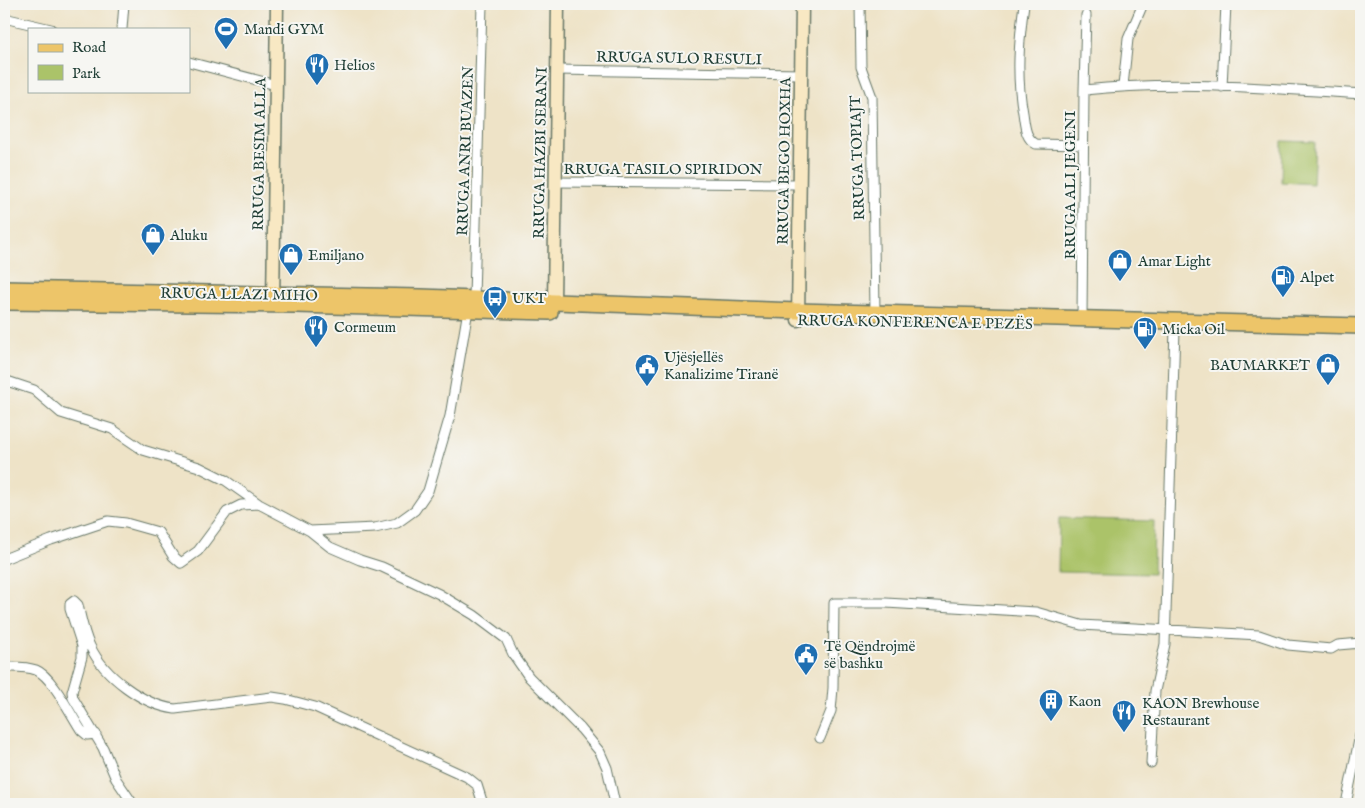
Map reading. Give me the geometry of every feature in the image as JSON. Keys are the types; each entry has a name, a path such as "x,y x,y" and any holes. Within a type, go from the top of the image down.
{"main road":[{"name":"RRUGA LLAZI MIHO","path":"4,289 273,300 471,304"},
{"name":"RRUGA LLAZI MIHO","path":"4,302 273,300"},
{"name":"RRUGA KONFERENCA E PEZËS","path":"471,304 554,303 798,315 874,313 1361,326"},
{"name":"RRUGA KONFERENCA E PEZËS","path":"471,304 1361,334"}],"street":[{"path":"122,28 124,4"},
{"name":"RRUGA BESIM ALLA","path":"273,300 277,4"},
{"name":"RRUGA ANRI BUAZEN","path":"310,531 375,528 396,523 414,510 428,491 450,416 471,304 482,4"},
{"name":"RRUGA HAZBI SERANI","path":"554,303 558,4"},
{"name":"RRUGA BEGO HOXHA","path":"798,315 802,4"},
{"name":"RRUGA TOPIAJT","path":"860,4 861,67 872,97 874,313"},
{"path":"1024,4 1018,69 1019,93 1026,133 1030,141 1036,144 1083,145"},
{"path":"1123,86 1128,39 1143,4"},
{"path":"1222,87 1226,4"},
{"path":"1084,90 1086,15"},
{"path":"4,18 47,28"},
{"path":"190,62 276,85"},
{"name":"RRUGA SULO RESULI","path":"557,70 801,74"},
{"name":"RRUGA ALI JEGENI","path":"1082,319 1084,90 1123,86 1222,87 1361,94"},
{"name":"RRUGA TASILO SPIRIDON","path":"556,182 800,184"},
{"path":"1151,763 1155,691 1165,644 1166,629 1175,329"},
{"path":"4,380 34,390 61,413 112,429 143,450 200,467 225,480 259,504 310,531 330,547 382,567 439,594 474,615 506,639 513,654 529,677 581,729 600,752 607,768 615,804"},
{"path":"4,559 51,540 108,521 126,523 158,532 173,556 181,563 198,551 227,512 241,505 259,504"},
{"path":"134,804 116,779 96,734 73,698 72,692 82,657 82,646 70,609 70,604 74,601 78,604 89,645 98,660 133,693 144,700 162,707 175,709 272,697 315,707 467,776 477,785 483,804"},
{"path":"820,738 831,712 834,603 886,603 1036,612 1082,625 1259,635 1288,645 1331,649 1338,645 1361,644"},
{"path":"4,667 23,667 38,670 48,679 81,730 87,735 96,734"},
{"path":"1346,804 1361,730"}],"green space":[{"path":"1282,141 1315,142 1313,184 1281,182"},
{"path":"1059,518 1154,521 1153,574 1058,572"}],"place":[{"name":"Mandi GYM","path":"226,50"},
{"name":"Helios","path":"317,86"},
{"name":"Aluku","path":"153,256"},
{"name":"Emiljano","path":"291,276"},
{"name":"Amar Light","path":"1120,282"},
{"name":"Alpet","path":"1283,298"},
{"name":"UKT","path":"495,319"},
{"name":"Cormeum","path":"316,348"},
{"name":"Micka Oil","path":"1145,350"},
{"name":"BAUMARKET","path":"1328,386"},
{"name":"Ujësjellës Kanalizime Tiranë","path":"647,387"},
{"name":"Të Qëndrojmë së bashku","path":"806,676"},
{"name":"Kaon","path":"1051,722"},
{"name":"KAON Brewhouse Restaurant","path":"1124,733"}]}
